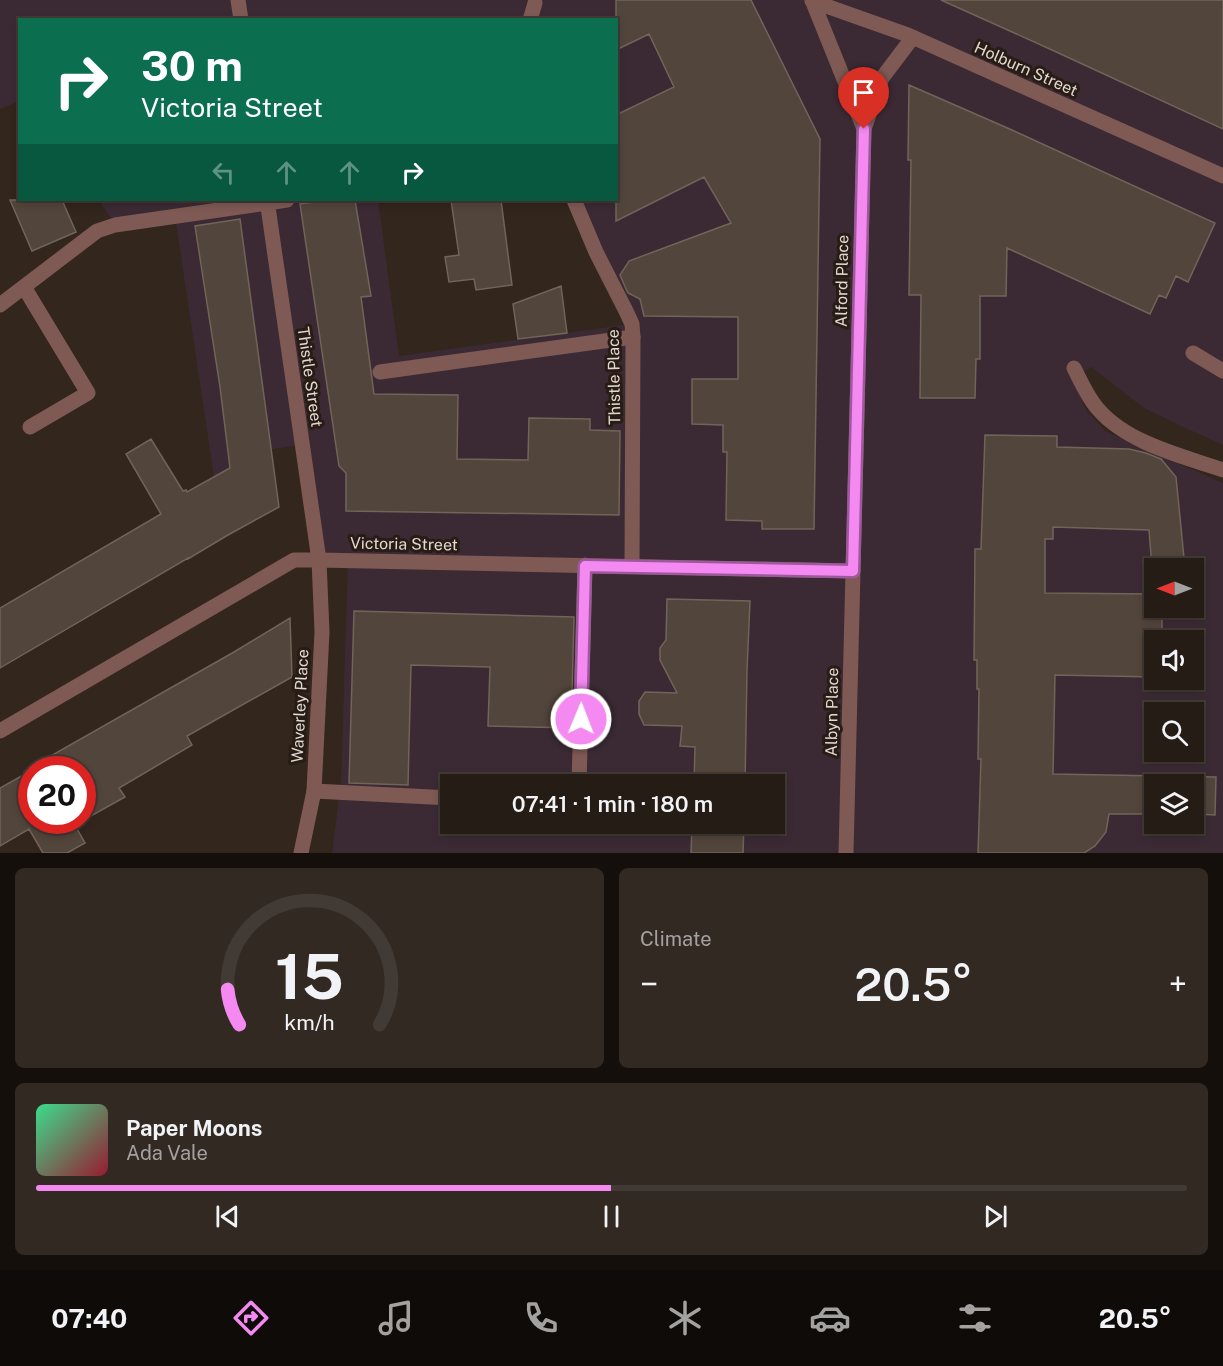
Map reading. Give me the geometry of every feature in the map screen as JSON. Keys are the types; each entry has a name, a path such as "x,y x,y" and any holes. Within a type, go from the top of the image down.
{"street":[{"path":"238,0 241,18"},
{"name":"Holburn Street","path":"812,0 913,38 1223,176"},
{"name":"Alford Place","path":"812,0 864,129 853,571"},
{"path":"531,18 535,3"},
{"path":"864,129 882,78 913,38"},
{"path":"0,305 97,231 115,225 267,201"},
{"name":"Thistle Street","path":"267,201 318,561"},
{"name":"Thistle Place","path":"574,201 596,252 632,324 632,566"},
{"path":"24,287 88,393 30,427"},
{"path":"380,372 633,337"},
{"path":"1193,353 1223,370"},
{"path":"1074,368 1096,408 1114,425 1134,437 1223,470"},
{"name":"Victoria Street","path":"0,730 294,561 853,571"},
{"name":"Waverley Place","path":"302,853 314,791 322,632 318,561"},
{"path":"579,774 585,566"},
{"name":"Albyn Place","path":"846,853 853,571"},
{"path":"314,791 440,797"}],"shaded area":[{"path":"0,0 1223,0 1223,445 1144,408 1091,367 1072,379 1087,411 1105,431 1223,483 1223,853 332,853 341,782 348,561 319,560 302,445 272,449 251,456 214,477 175,216 115,225 100,201 378,201 399,356 631,324 574,201 618,201 618,18 18,18 18,101 0,109"}],"building":[{"path":"616,0 751,0 820,139 814,529 762,529 762,521 726,520 727,452 723,452 723,425 692,424 692,379 738,379 738,317 644,316 640,299 628,293 620,275 629,261 731,223 704,177 616,221 618,114 674,87 649,34 618,49 618,18 616,18"},
{"path":"941,0 1223,0 1223,129 1052,50"},
{"path":"909,85 1215,223 1188,282 1176,276 1166,298 1159,295 1150,314 1007,248 1006,296 980,296 980,359 976,359 975,398 920,398 921,295 909,295 911,160 908,160"},
{"path":"10,200 62,201 76,232 32,251"},
{"path":"321,201 355,201 371,296 361,297 374,394 458,395 457,459 528,460 529,418 590,419 590,430 620,431 619,515 346,511 346,473 339,466 300,204"},
{"path":"451,201 501,201 512,285 476,290 474,279 449,282 445,257 459,255"},
{"path":"240,219 279,507 0,668 0,608 161,514 126,454 151,439 183,491 187,492 230,468 195,226"},
{"path":"561,286 567,333 518,339 513,304"},
{"path":"985,435 1057,436 1057,447 1129,449 1161,459 1176,477 1184,558 1151,558 1149,530 1053,527 1053,539 1045,539 1045,593 1144,594 1144,618 1162,618 1162,630 1144,630 1144,677 1055,675 1053,774 1144,776 1144,814 1109,814 1106,832 1095,846 1084,853 978,853 981,759 978,759 977,660 974,660 975,549 981,549"},
{"path":"667,599 750,601 745,774 694,774 695,747 680,746 682,726 644,725 639,714 639,701 645,692 677,693 660,660 660,648 666,640"},
{"path":"354,611 574,617 571,728 488,726 490,667 411,665 408,785 349,783"},
{"path":"290,618 292,677 187,736 192,745 119,788 125,797 96,813 96,756 51,756"},
{"path":"1204,777 1216,777 1215,815 1204,814"},
{"path":"18,778 18,834 20,834 0,846 0,788"},
{"path":"32,834 80,834 85,843 67,853 43,853"},
{"path":"692,834 744,834 743,853 691,853"}],"route":[{"path":"581,719 585,566 853,571 864,129"}]}
